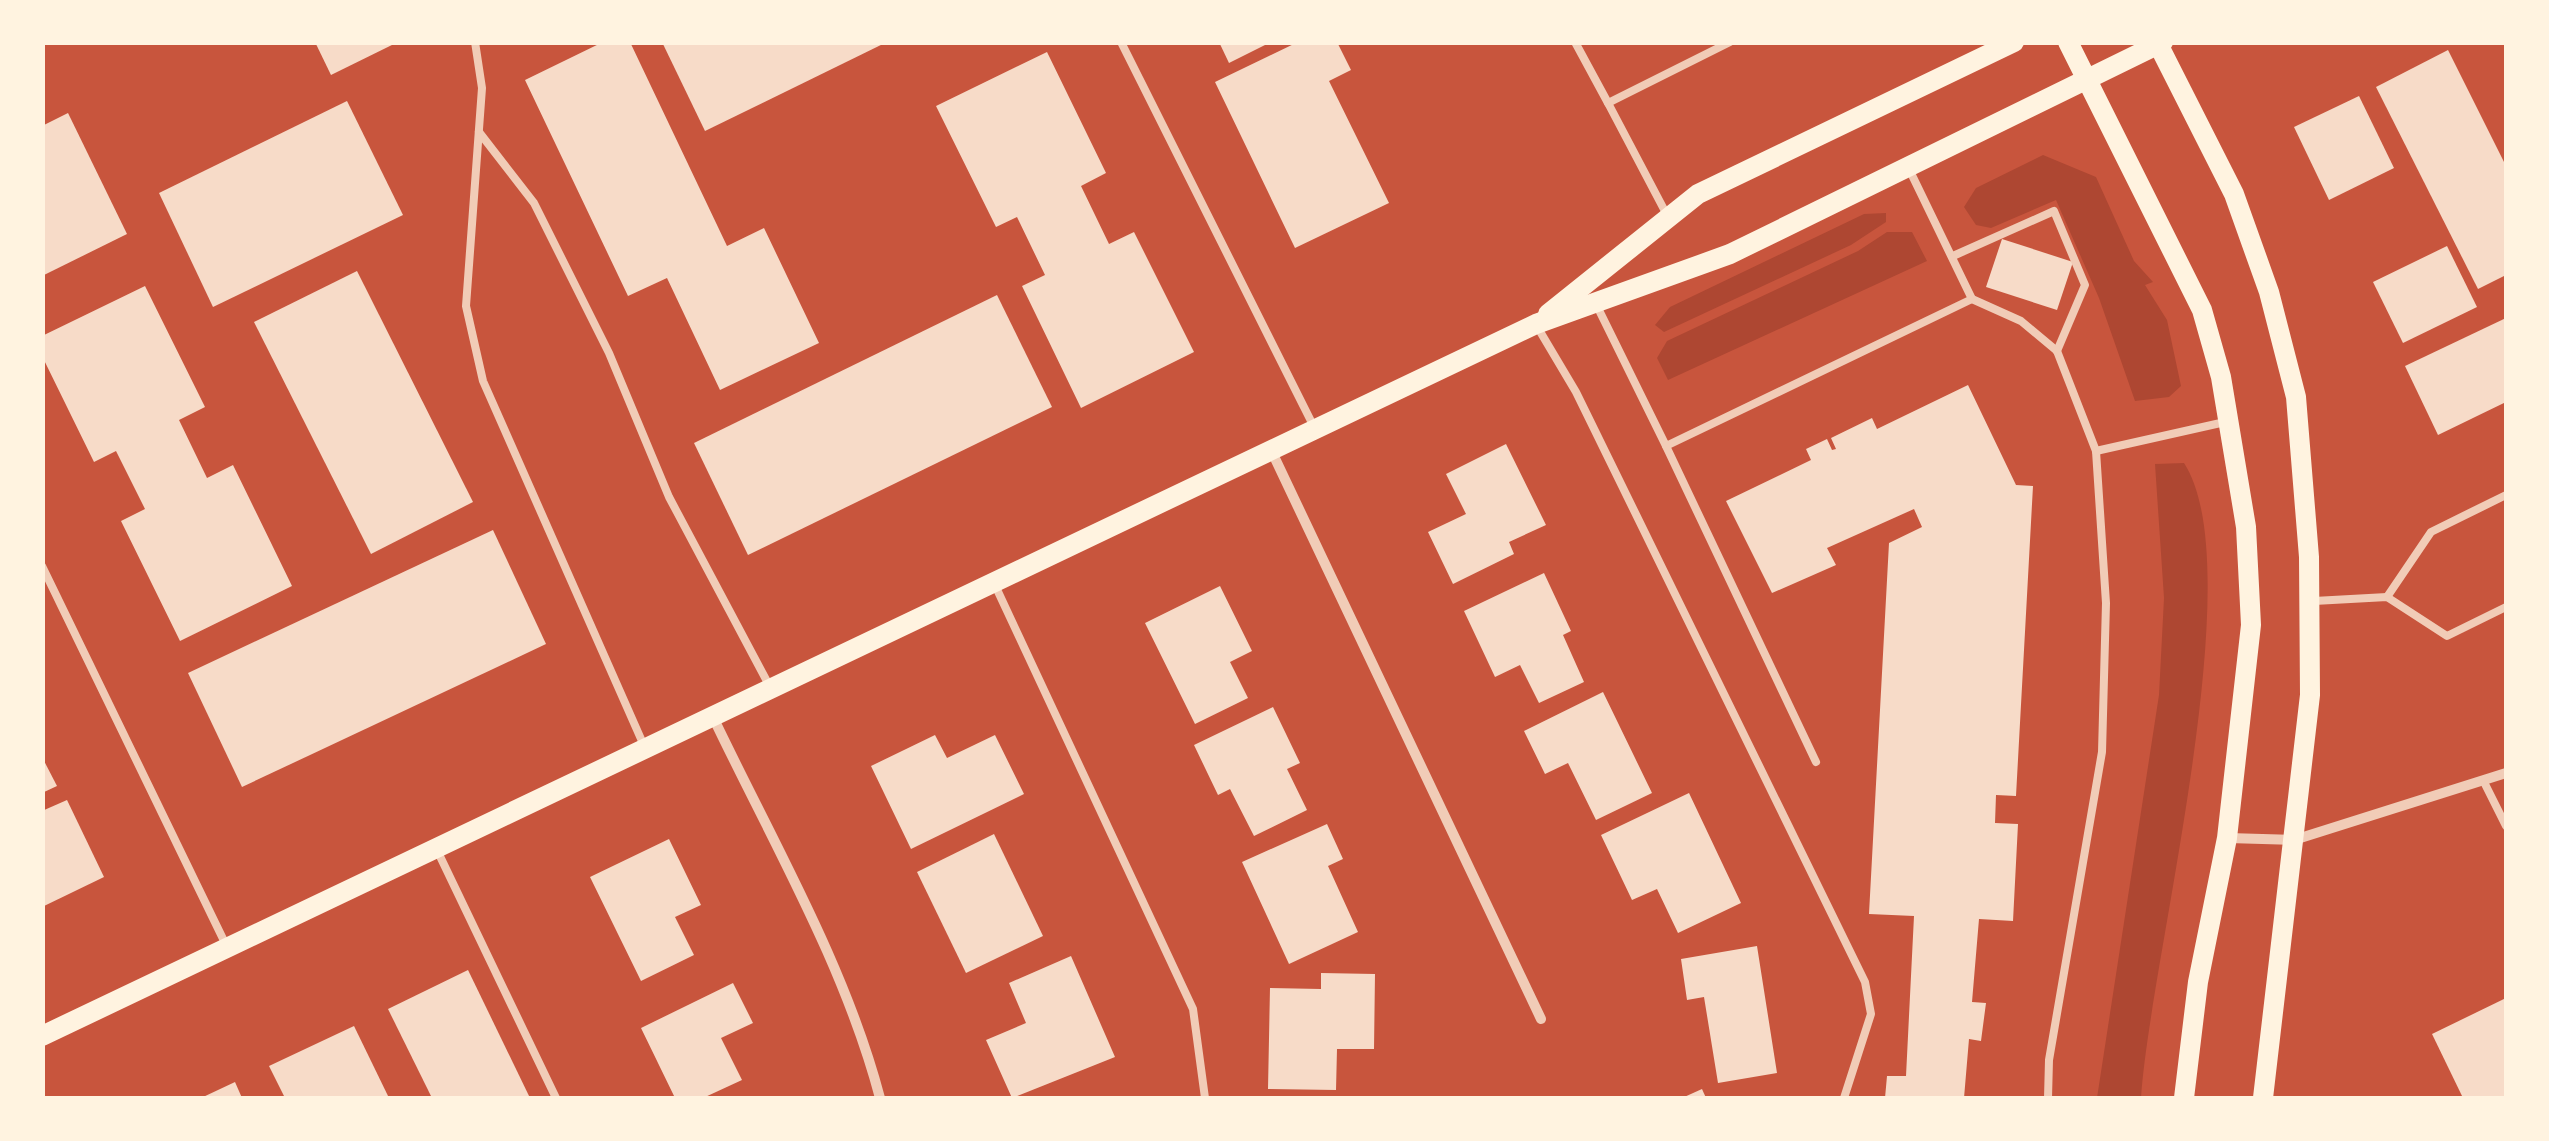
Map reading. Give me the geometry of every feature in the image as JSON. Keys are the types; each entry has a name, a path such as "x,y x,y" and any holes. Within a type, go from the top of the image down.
{"main road":[{"path":"1536,324 1698,194 2014,42"},
{"path":"2068,42 2202,310 2229,422 2246,527 2251,625 2227,838 2198,982 2184,1098"},
{"path":"42,1036 1536,324 1730,254 2160,43 2234,194 2270,292 2296,397 2309,601 2310,695 2263,1098"}],"street":[{"path":"1271,450 1541,1019"},
{"path":"712,716 832,965 856,1020 880,1098"},
{"path":"2227,838 2294,840 2506,773"}],"lane":[{"path":"475,42 482,88 466,306 484,381 646,748"},
{"path":"1121,42 1315,429"},
{"path":"1575,42 1668,218"},
{"path":"1608,103 1730,42"},
{"path":"479,132 534,203 609,353 669,497 771,688"},
{"path":"1908,166 1972,299 2021,321 2056,351 2096,451 2106,603 2102,752 2048,1060 2048,1098"},
{"path":"1953,256 2054,211 2085,285 2056,351"},
{"path":"1666,446 1972,299"},
{"path":"1595,303 1816,762"},
{"path":"1536,324 1576,392 1865,982 1871,1014 1844,1098"},
{"path":"2096,451 2229,422"},
{"path":"2387,597 2432,532 2506,495"},
{"path":"42,566 228,947"},
{"path":"994,582 1193,1010 1205,1098"},
{"path":"2309,601 2387,597 2447,636 2506,607"},
{"path":"2484,782 2506,826"},
{"path":"436,848 556,1098"}],"shaded area":[{"path":"2043,155 2096,177 2134,261 2153,282 2145,285 2167,320 2181,386 2169,397 2135,401 2099,298 2056,200 1991,228 1976,225 1964,207 1976,188"},
{"path":"1886,213 1886,222 1851,245 1664,332 1655,325 1670,307 1864,214"},
{"path":"1887,232 1912,232 1927,261 1668,380 1657,358 1667,341 1858,251"},
{"path":"2184,463 2202,515 2208,588 2192,769 2141,1098 2097,1098 2159,695 2164,598 2155,464"}],"building":[{"path":"315,42 398,42 331,75"},
{"path":"603,42 630,42 727,246 764,228 819,343 720,390 667,278 628,296 525,80"},
{"path":"662,42 887,42 705,131"},
{"path":"1219,42 1271,42 1229,63"},
{"path":"1298,42 1337,42 1351,70 1329,81 1389,203 1295,248 1215,82"},
{"path":"2448,50 2506,166 2506,275 2478,289 2376,87"},
{"path":"1047,52 1106,173 1081,186 1109,244 1134,232 1194,352 1081,408 1022,286 1045,275 1017,217 996,227 936,106"},
{"path":"2359,96 2394,168 2329,200 2294,127"},
{"path":"347,101 403,215 213,307 159,193"},
{"path":"68,113 127,234 42,276 42,126"},
{"path":"2002,239 2073,262 2057,310 1986,287"},
{"path":"2447,246 2477,307 2403,343 2373,282"},
{"path":"357,271 473,502 371,554 254,322"},
{"path":"145,286 205,407 179,420 207,478 233,465 292,586 180,641 121,521 145,509 116,451 94,462 42,356 42,336"},
{"path":"997,295 1052,407 748,555 694,443"},
{"path":"2506,318 2506,402 2438,435 2405,366"},
{"path":"1968,385 2016,485 2033,486 2016,796 1996,795 1995,823 2018,824 2013,921 1979,919 1972,1002 1986,1003 1981,1041 1969,1039 1964,1098 1885,1098 1887,1076 1906,1076 1914,916 1869,914 1889,543 1922,527 1914,509 1827,548 1836,565 1772,593 1726,501 1811,460 1806,449 1827,439 1832,450 1836,449 1831,438 1872,418 1877,429"},
{"path":"1506,444 1546,525 1509,542 1514,554 1453,584 1428,532 1466,514 1446,474"},
{"path":"493,530 546,644 242,787 188,673"},
{"path":"1544,573 1571,631 1563,635 1584,682 1539,703 1520,665 1495,677 1464,611"},
{"path":"1220,586 1252,651 1230,662 1248,698 1195,724 1145,623"},
{"path":"1603,692 1652,793 1596,820 1568,763 1545,774 1524,731"},
{"path":"1273,707 1300,763 1287,769 1307,810 1254,836 1230,789 1218,795 1194,745"},
{"path":"935,735 947,758 995,735 1024,794 911,849 871,766"},
{"path":"42,757 57,786 42,793"},
{"path":"1689,793 1741,903 1678,933 1657,889 1632,900 1601,835"},
{"path":"67,800 104,877 42,907 42,811"},
{"path":"1327,824 1343,859 1328,866 1358,932 1289,964 1242,862"},
{"path":"994,834 1043,936 966,973 917,872"},
{"path":"669,839 701,905 675,917 694,955 641,981 590,877"},
{"path":"1757,946 1777,1073 1718,1083 1704,997 1687,1000 1681,959"},
{"path":"1071,956 1115,1057 1012,1098 986,1040 1026,1023 1009,983"},
{"path":"468,970 530,1098 432,1098 388,1009"},
{"path":"1321,973 1375,974 1374,1049 1337,1049 1336,1090 1268,1089 1270,988 1321,989"},
{"path":"733,983 753,1023 721,1038 742,1080 703,1098 675,1098 641,1028"},
{"path":"2506,998 2506,1098 2463,1098 2432,1034"},
{"path":"354,1026 389,1098 285,1098 269,1066"},
{"path":"235,1082 242,1098 201,1098"},
{"path":"1702,1089 1706,1098 1682,1098"}]}
